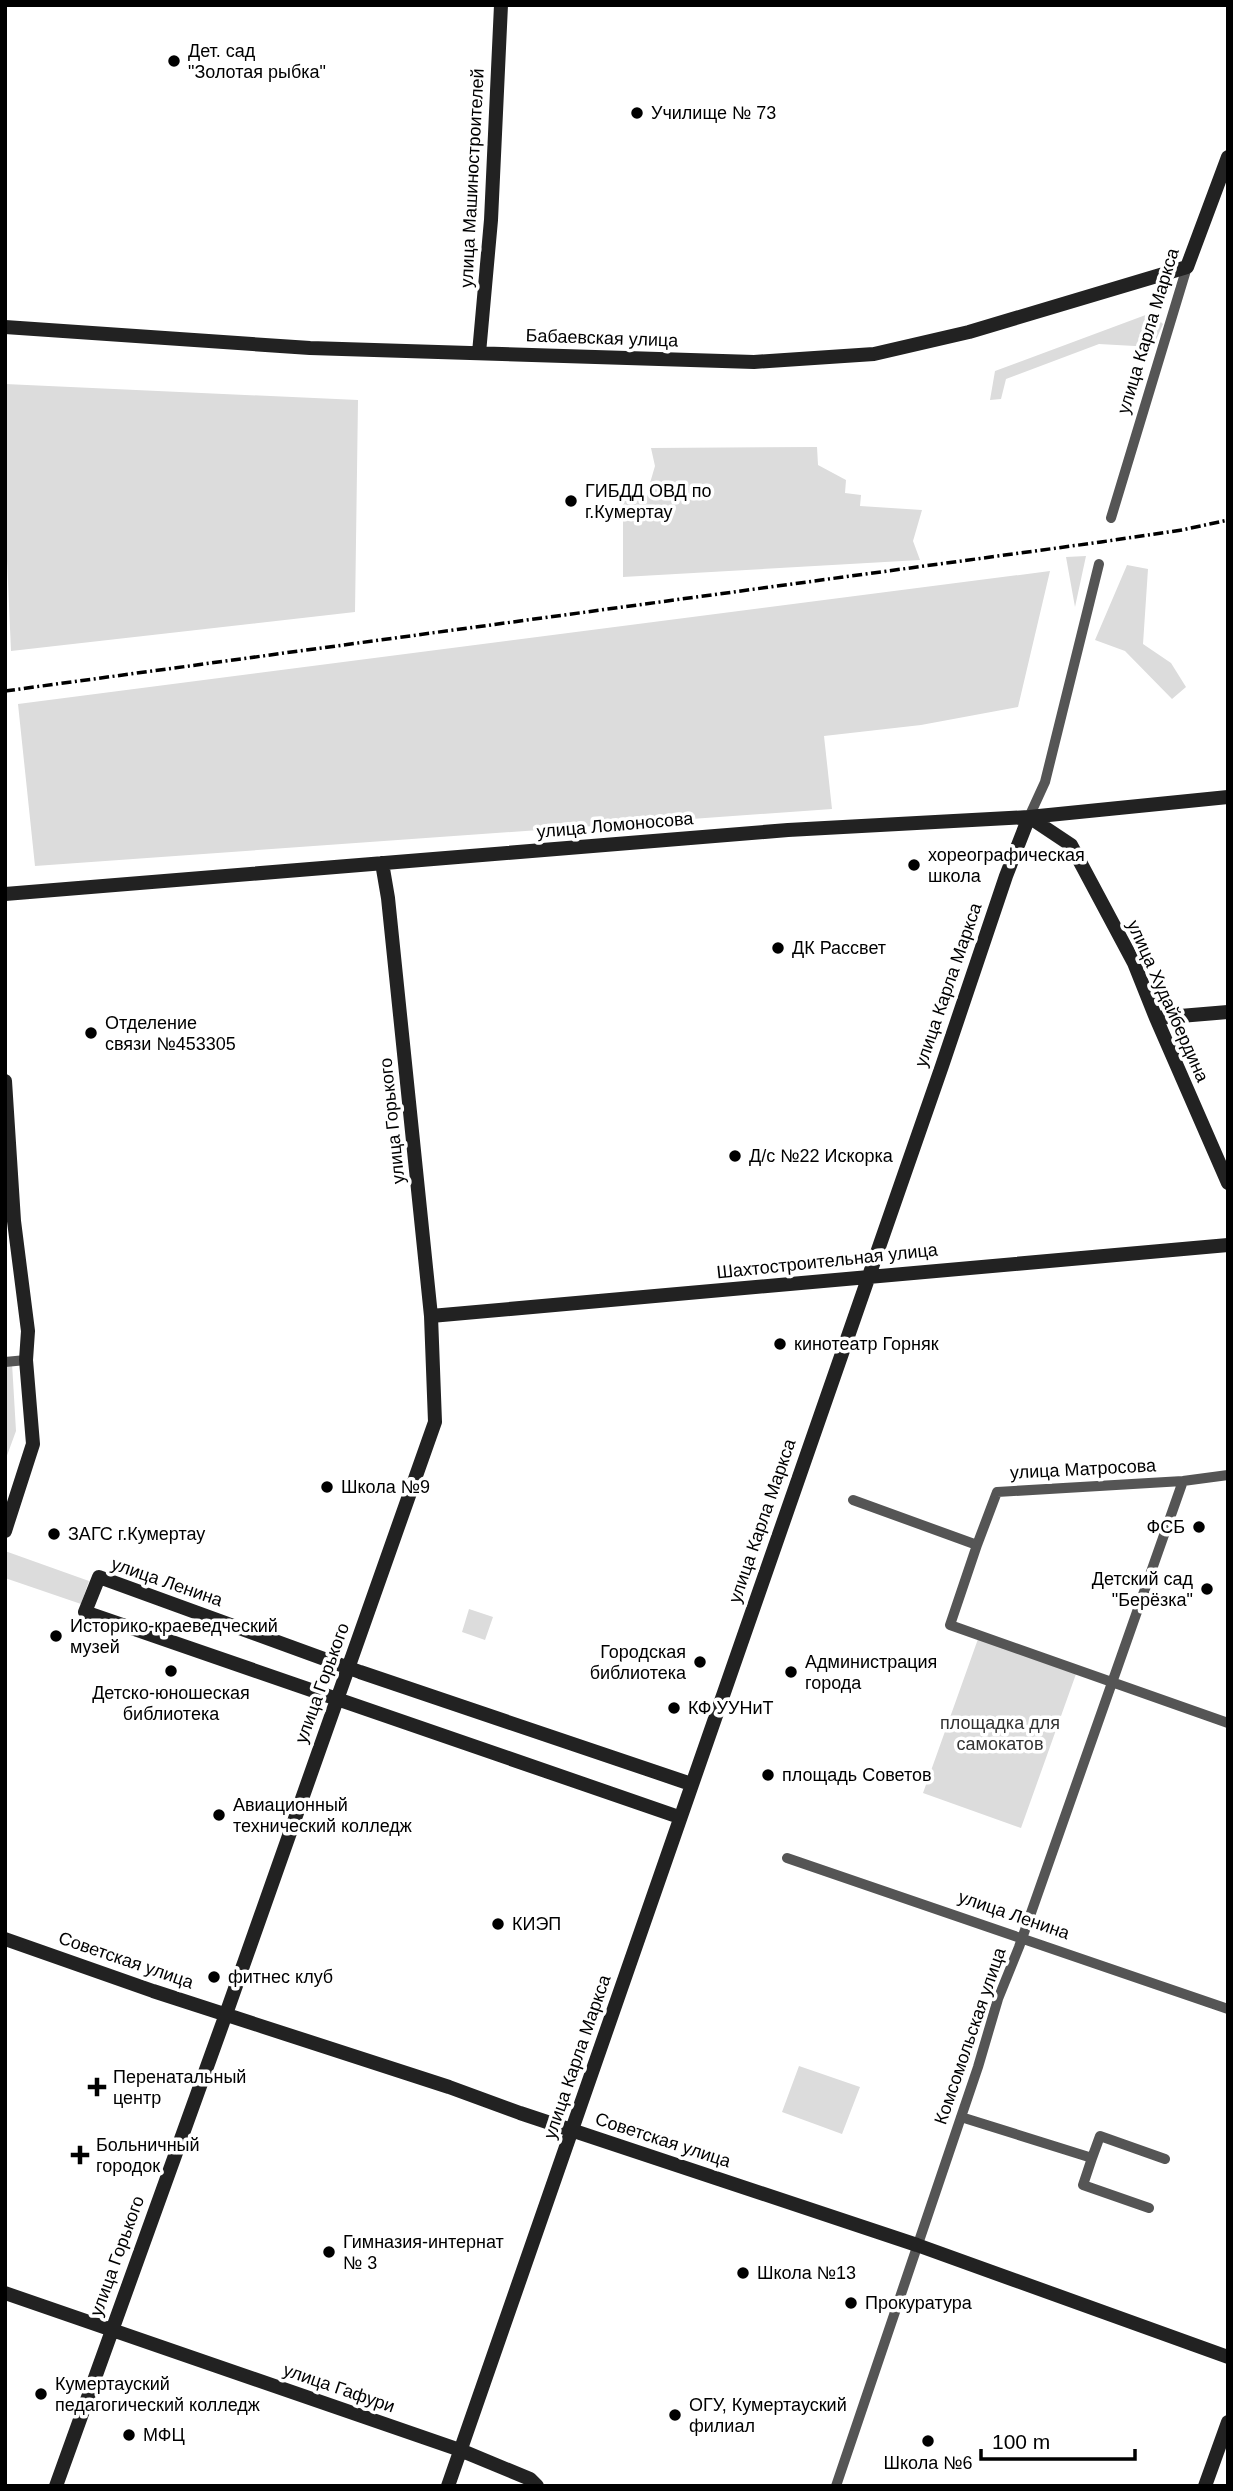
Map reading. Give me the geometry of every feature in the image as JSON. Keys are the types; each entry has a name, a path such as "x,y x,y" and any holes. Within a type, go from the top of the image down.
{"main road":[{"name":"улица Машиностроителей","path":"479,354 491,219 501,5"},
{"name":"улица Карла Маркса","path":"1187,267 1228,158"},
{"name":"Бабаевская улица","path":"6,328 310,348 754,362 874,354 969,332 1187,267"},
{"name":"улица Ломоносова","path":"5,894 788,830 1029,817 1228,797"},
{"name":"улица Карла Маркса","path":"448,2486 1006,876 1029,817"},
{"name":"улица Худайбердина","path":"1029,817 1070,845 1135,963 1228,1183"},
{"name":"улица Горького","path":"56,2486 435,1422 431,1316 388,898 382,863"},
{"path":"1156,1018 1228,1012"},
{"path":"5,1081 14,1221 28,1331 26,1360 33,1444 5,1531"},
{"name":"Шахтостроительная улица","path":"431,1316 1228,1245"},
{"name":"улица Ленина","path":"679,1817 85,1612 99,1577 348,1667 691,1784"},
{"name":"Советская улица","path":"5,1939 917,2245 1228,2357"},
{"name":"улица Гафури","path":"5,2293 460,2450 530,2479 537,2486"},
{"path":"1205,2486 1228,2423"}],"street":[{"name":"улица Карла Маркса","path":"1111,518 1187,267"},
{"name":"улица Карла Маркса","path":"1029,817 1045,782 1099,564"},
{"path":"5,1362 26,1360"},
{"name":"улица Матросова","path":"1112,1683 950,1625 997,1492 1183,1481 1228,1475"},
{"name":"Комсомольская улица","path":"836,2486 961,2117 998,1999 1183,1481"},
{"path":"853,1500 977,1545"},
{"path":"1112,1683 1228,1723"},
{"name":"улица Ленина","path":"787,1858 1228,2009"},
{"path":"961,2117 1092,2158"},
{"path":"1149,2208 1083,2185 1100,2136 1165,2158"}],"green space":[{"path":"1151,313 1163,324 1153,347 1099,344 1006,379 1001,399 990,400 995,371"},
{"path":"5,384 358,400 355,612 11,651 5,514"},
{"path":"817,447 818,465 846,480 845,493 861,495 860,506 922,510 913,541 920,560 623,577 623,501 645,500 655,466 651,448"},
{"path":"1086,556 1075,607 1066,557"},
{"path":"1127,565 1148,569 1143,644 1171,663 1186,687 1172,699 1125,651 1095,640"},
{"path":"1050,571 1018,707 921,725 824,736 832,809 35,866 18,704"},
{"path":"5,1363 12,1363 16,1431 5,1461"},
{"path":"5,1551 89,1581 81,1604 5,1578"},
{"path":"469,1609 493,1617 485,1640 462,1632"},
{"name":"площадка для самокатов","path":"978,1639 1076,1674 1021,1828 923,1793"},
{"path":"799,2066 860,2087 842,2134 782,2112"}],"railway":[{"path":"5,691 1101,542 1228,520"}],"place":[{"name":"Дет. сад \"Золотая рыбка\"","path":"174,61"},
{"name":"Училище № 73","path":"637,113"},
{"name":"ГИБДД ОВД по г.Кумертау","path":"571,501"},
{"name":"хореографическая школа","path":"914,865"},
{"name":"ДК Рассвет","path":"778,948"},
{"name":"Отделение связи №453305","path":"91,1033"},
{"name":"Д/с №22 Искорка","path":"735,1156"},
{"name":"кинотеатр Горняк","path":"780,1344"},
{"name":"Школа №9","path":"327,1487"},
{"name":"ФСБ","path":"1199,1527"},
{"name":"ЗАГС г.Кумертау","path":"54,1534"},
{"name":"Детский сад \"Берёзка\"","path":"1207,1589"},
{"name":"Историко-краеведческий музей","path":"56,1636"},
{"name":"Городская библиотека","path":"700,1662"},
{"name":"Детско-юношеская библиотека","path":"171,1671"},
{"name":"Администрация города","path":"791,1672"},
{"name":"КФ УУНиТ","path":"674,1708"},
{"name":"площадь Советов","path":"768,1775"},
{"name":"Авиационный технический колледж","path":"219,1815"},
{"name":"КИЭП","path":"498,1924"},
{"name":"фитнес клуб","path":"214,1977"},
{"name":"Перенатальный центр","path":"97,2087"},
{"name":"Больничный городок","path":"80,2155"},
{"name":"Гимназия-интернат № 3","path":"329,2252"},
{"name":"Школа №13","path":"743,2273"},
{"name":"Прокуратура","path":"851,2303"},
{"name":"Кумертауский педагогический колледж","path":"41,2394"},
{"name":"ОГУ, Кумертауский филиал","path":"675,2415"},
{"name":"МФЦ","path":"129,2435"},
{"name":"Школа №6","path":"928,2441"}]}
